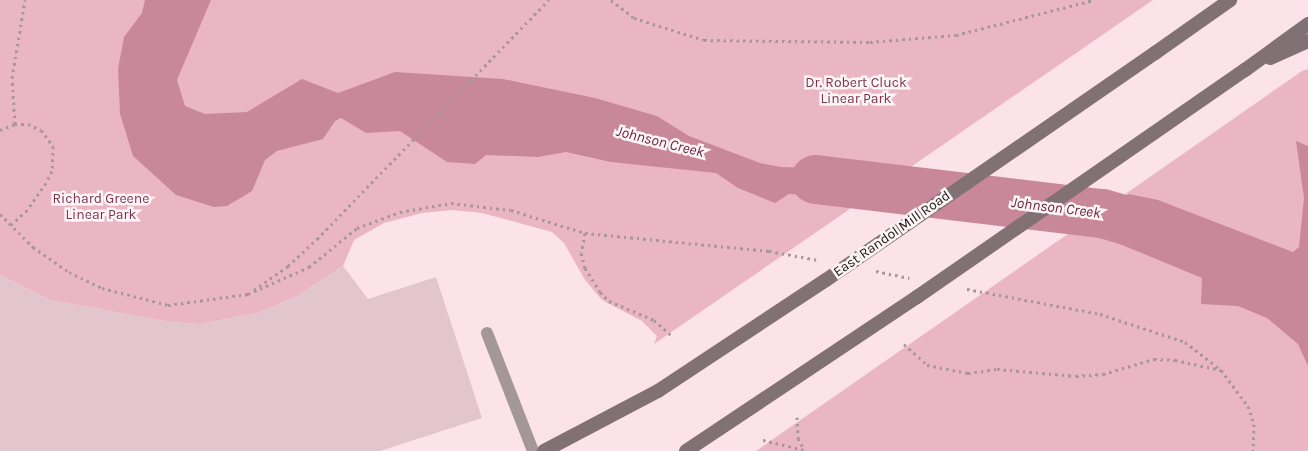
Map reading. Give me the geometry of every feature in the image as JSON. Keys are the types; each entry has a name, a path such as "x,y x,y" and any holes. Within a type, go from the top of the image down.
{"main road":[{"name":"East Randol Mill Road","path":"544,451 658,391 826,280 1230,0"},
{"path":"686,451 917,297 1245,70 1308,24"},
{"path":"1245,70 1308,41"}],"lane":[{"path":"487,332 533,451"}],"path":[{"path":"15,124 12,78 25,0"},
{"path":"248,294 288,266 355,202 549,0"},
{"path":"611,0 634,18 704,40 870,42 956,35 1093,0"},
{"path":"0,130 15,124 28,124 41,130 50,140 54,154 52,171 43,188 11,225"},
{"path":"0,214 33,247 68,272 135,299 168,305 248,294 309,267 357,228 379,218 436,204 465,203 511,210 585,233 769,251 828,262"},
{"path":"585,233 581,253 585,268 600,292 610,301 654,320 673,338"},
{"path":"867,269 915,279"},
{"path":"964,288 1110,318 1186,342 1222,370 1248,406 1254,424 1253,451"},
{"path":"904,344 927,365 968,372 997,369 1076,376 1103,374 1154,360 1175,360 1222,370"},
{"path":"797,417 798,438 804,451"},
{"path":"763,440 804,451"}],"green space":[{"path":"0,0 1153,0 654,344 657,336 642,321 602,300 585,280 564,243 552,232 482,213 452,210 422,213 384,223 354,240 343,266 297,296 258,313 199,324 170,322 50,300 0,275"},
{"path":"1308,69 1308,451 756,451 1302,71"}],"water":[{"path":"145,0 211,0 177,80 185,106 205,114 247,112 302,79 338,93 395,72 503,79 595,98 657,116 689,136 760,163 781,167 905,170 851,207 833,197 789,194 775,203 738,188 716,173 611,162 566,152 538,157 486,155 475,164 447,162 400,131 366,133 341,118 335,121 323,139 277,151 265,160 252,191 227,206 214,207 176,195 133,156 120,114 118,69 124,37 142,13"},
{"path":"1296,141 1308,146 1308,366 1298,344 1267,318 1238,306 1201,304 1202,278 1081,228 1129,194 1158,200 1293,252 1299,247 1304,198"}],"building":[{"path":"343,266 368,299 436,277 482,418 380,451 0,451 0,275 50,300 170,322 199,324 258,313 297,296"}],"waterway":[{"name":"Johnson Creek","path":"815,179 1102,213 1167,232"}],"park label":[{"name":"Dr. Robert Cluck Linear Park","path":"856,92"},
{"name":"Richard Greene Linear Park","path":"101,207"}]}
